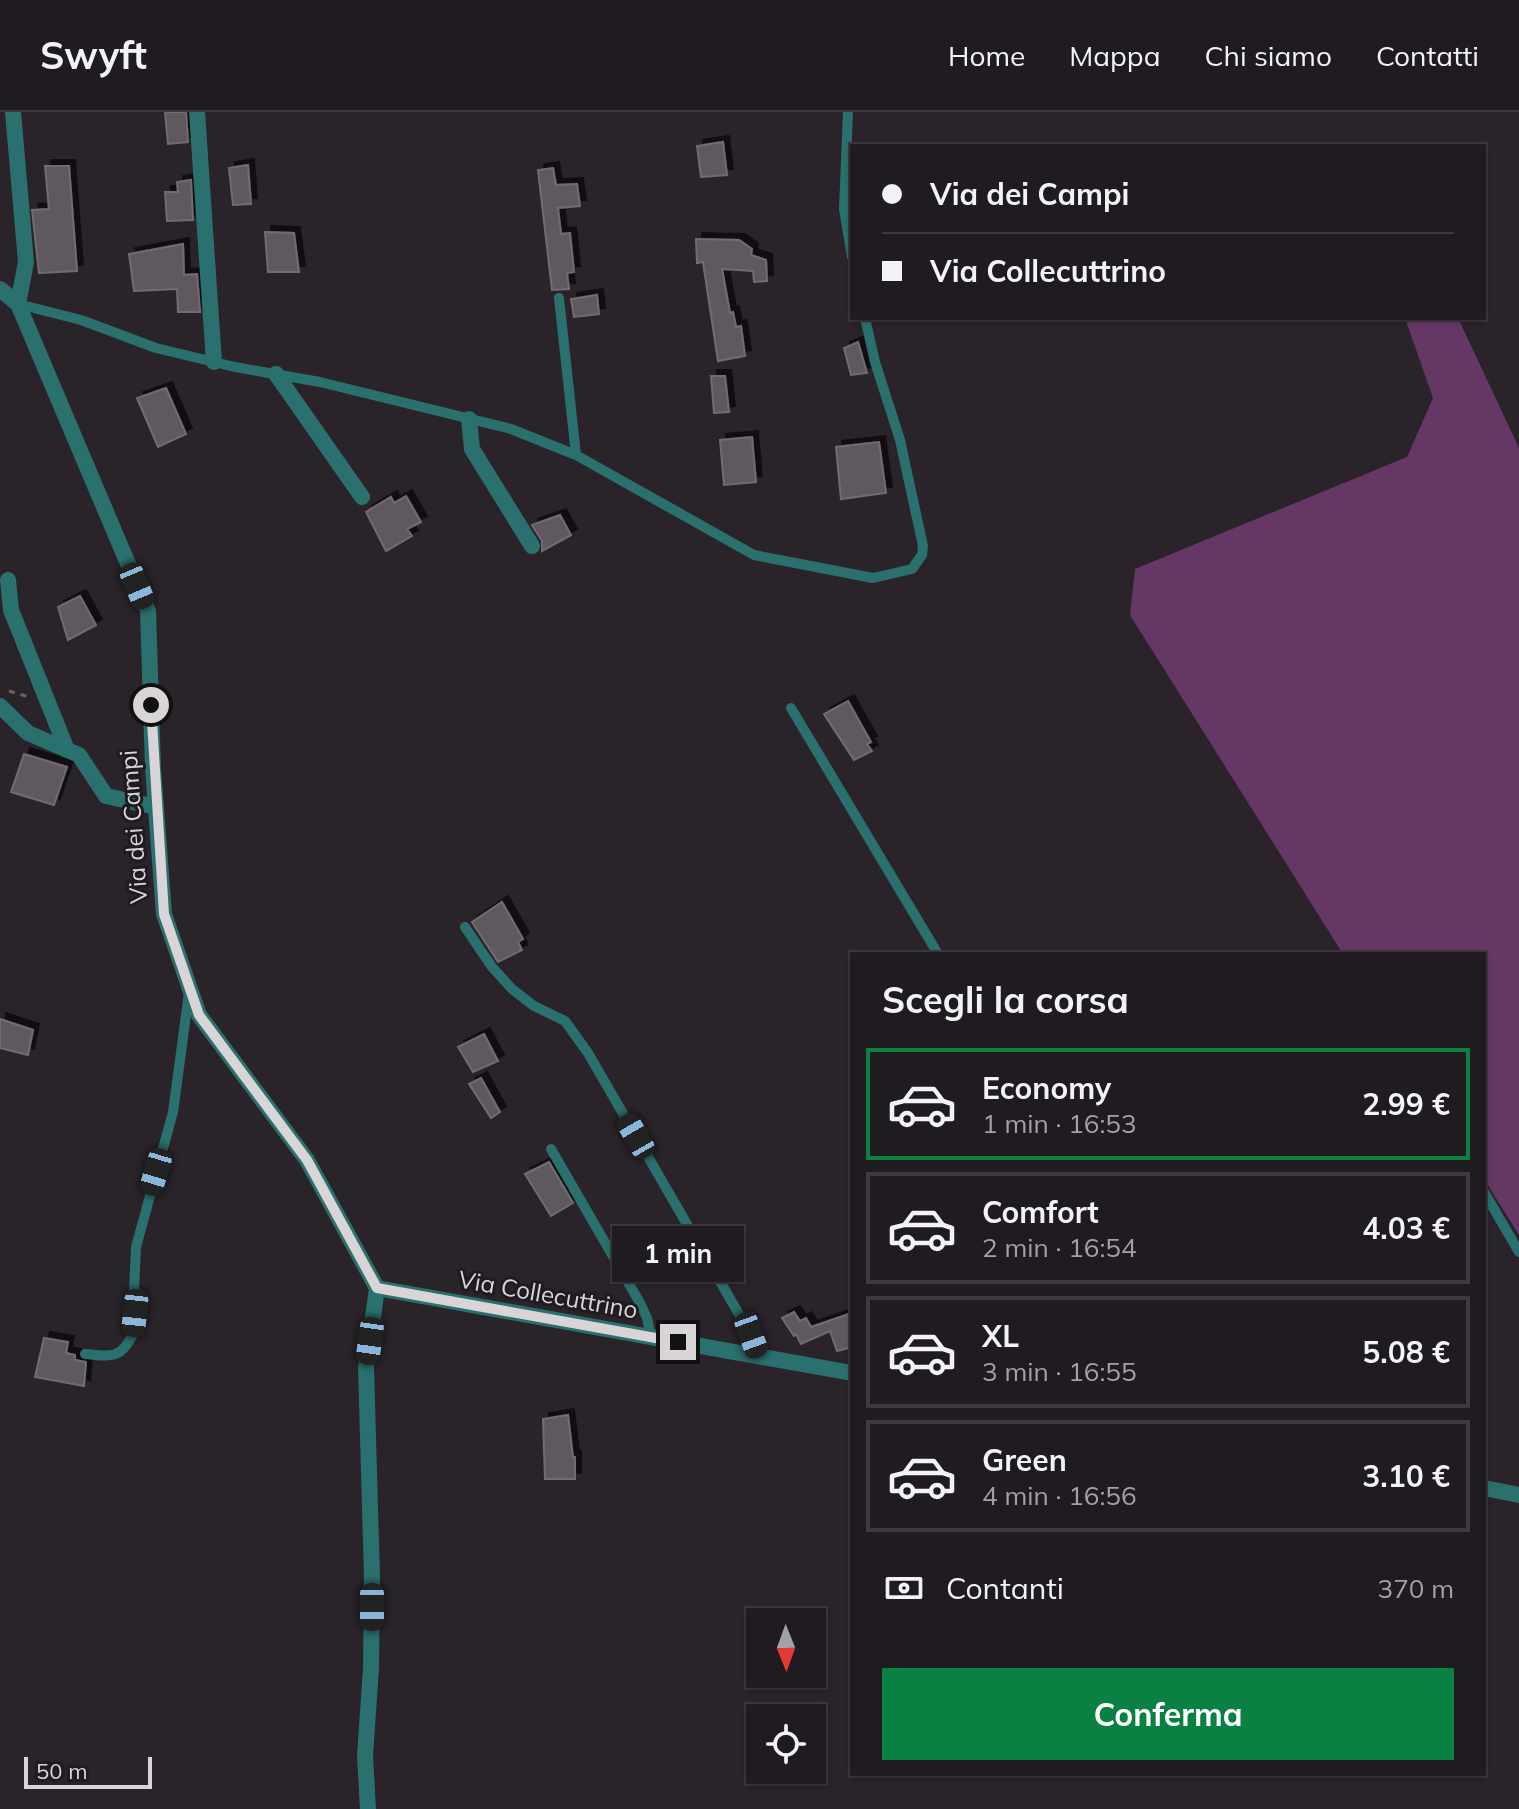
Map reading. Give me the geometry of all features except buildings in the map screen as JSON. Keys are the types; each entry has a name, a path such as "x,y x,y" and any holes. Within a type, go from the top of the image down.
{"street":[{"path":"13,112 26,262 18,304"},
{"path":"197,112 214,362"},
{"name":"Via dei Campi","path":"0,289 18,304 148,611 164,914 199,1015 307,1160 377,1288"},
{"path":"276,374 362,497"},
{"path":"469,419 472,449 532,546"},
{"path":"8,580 11,610 67,750"},
{"path":"0,706 28,733 79,755 106,796 156,807"},
{"path":"368,1809 365,1756 371,1668 372,1577 366,1367 377,1288"},
{"name":"Via Collecuttrino","path":"377,1288 850,1373"},
{"path":"1486,1488 1519,1495"}],"lane":[{"path":"848,112 844,209 850,245"},
{"path":"559,298 576,455"},
{"path":"18,304 81,320 156,348 320,382 511,429 576,455 754,555 873,578 912,569 922,555 923,546 900,440 875,362 865,320"},
{"path":"791,708 937,952"},
{"path":"465,927 492,967 512,989 534,1006 565,1021 588,1053 751,1335 759,1357"},
{"path":"85,1354 115,1356 126,1349 132,1336 136,1247 173,1112 190,987"},
{"path":"551,1149 640,1303 651,1337"},
{"path":"1486,1195 1519,1252"}],"path":[{"path":"0,689 48,702"}],"shaded area":[{"path":"1406,320 1459,320 1519,448 1519,1235 1486,1182 1486,952 1342,952 1130,615 1135,569 1407,457 1433,398"}],"route":[{"path":"151,705 164,914 199,1015 307,1160 377,1288 678,1342"}]}
